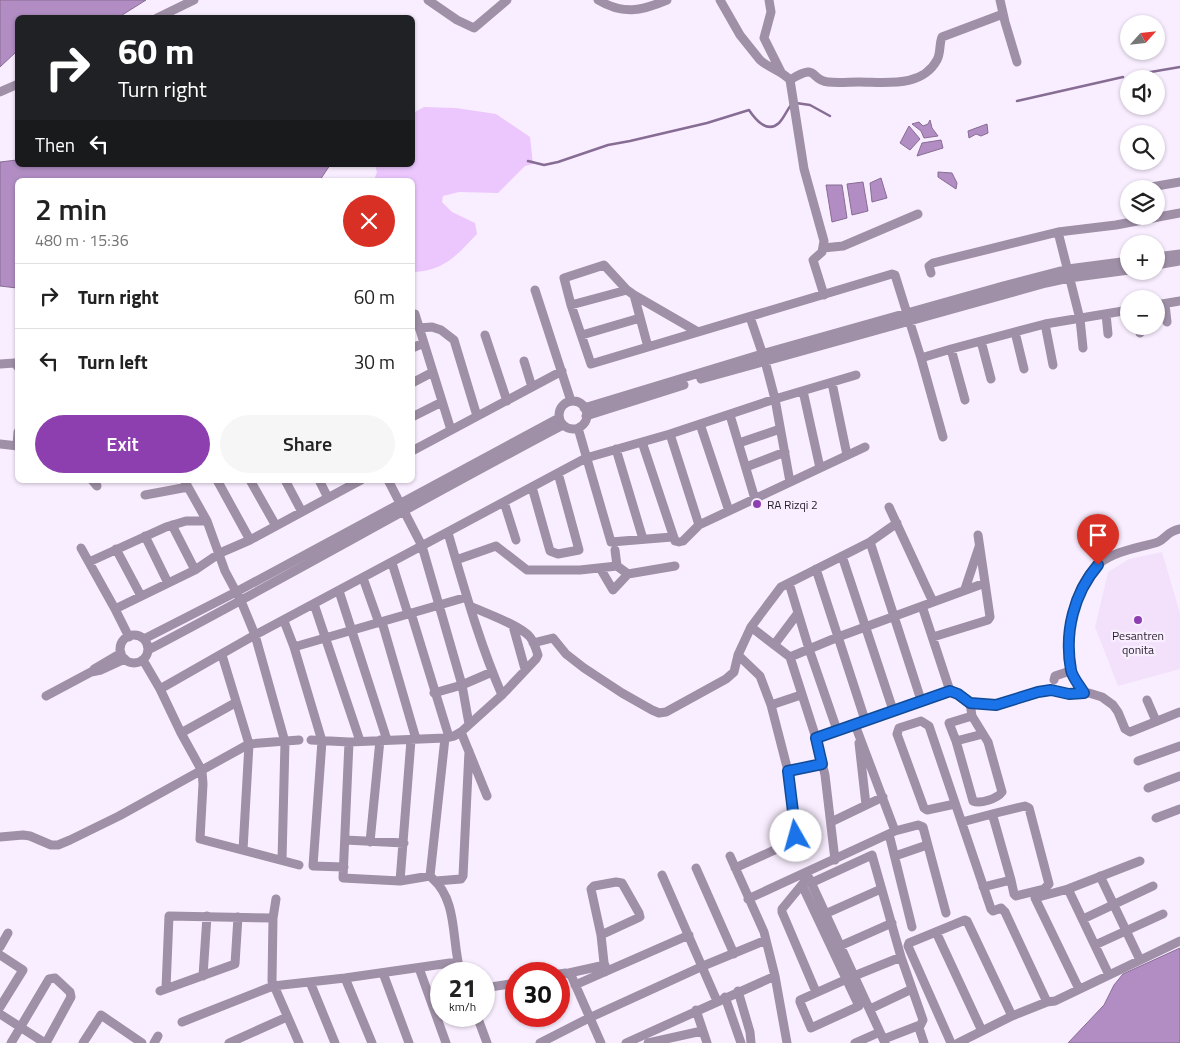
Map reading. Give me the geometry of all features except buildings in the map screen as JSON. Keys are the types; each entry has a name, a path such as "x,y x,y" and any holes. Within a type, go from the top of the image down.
{"street":[{"path":"163,15 194,0"},
{"path":"428,0 457,20 474,28 507,0"},
{"path":"598,0 611,8 634,10 667,0"},
{"path":"720,0 740,35 760,60 781,72 790,80 795,102 802,156 824,241 823,248 813,260 824,295"},
{"path":"770,0 771,12 764,38 781,72"},
{"path":"1000,0 1017,62"},
{"path":"790,80 805,72 811,72 826,82 904,82 924,74 932,67 938,59 942,37 1003,14"},
{"path":"0,92 15,85"},
{"path":"1165,185 1180,182"},
{"path":"1165,215 1180,213"},
{"path":"823,248 843,246 918,214"},
{"path":"931,273 929,266 933,263 1058,232 1120,222"},
{"path":"1058,232 1080,319 1083,348"},
{"path":"1165,256 1180,254"},
{"path":"1165,264 1180,261"},
{"path":"585,412 764,357 1069,274 1120,263"},
{"path":"698,332 630,292 606,266 603,265 564,278 591,364 892,274 895,275 921,358 942,436"},
{"path":"1069,274 1120,271"},
{"path":"535,290 571,401"},
{"path":"571,305 630,292"},
{"path":"630,292 648,347"},
{"path":"1165,304 1180,301"},
{"path":"921,358 1045,324 1120,312"},
{"path":"415,314 451,430"},
{"path":"1106,314 1108,334"},
{"path":"750,317 764,357 775,398 790,482"},
{"path":"1165,317 1167,322"},
{"path":"582,335 640,318"},
{"path":"1045,324 1054,366"},
{"path":"419,328 432,327 441,330 454,340 478,416"},
{"path":"1015,332 1024,369"},
{"path":"485,335 506,401"},
{"path":"981,341 991,379"},
{"path":"415,346 424,342"},
{"path":"951,349 965,400"},
{"path":"524,361 532,387"},
{"path":"0,364 15,363"},
{"path":"415,449 562,371"},
{"path":"415,381 433,372"},
{"path":"160,689 284,620 586,458 730,415 775,398 856,375"},
{"path":"832,383 847,455"},
{"path":"803,391 820,468"},
{"path":"571,401 579,403 585,412 584,423 578,428 570,429 562,422 562,407 571,401"},
{"path":"415,416 442,402"},
{"path":"730,415 755,499"},
{"path":"144,639 402,507 562,422"},
{"path":"700,424 729,511"},
{"path":"578,428 611,542 672,537"},
{"path":"739,443 780,429"},
{"path":"670,434 699,525"},
{"path":"642,442 672,537 676,542 681,542 699,525 865,447"},
{"path":"0,444 15,446"},
{"path":"616,449 642,539"},
{"path":"746,467 785,452"},
{"path":"532,487 550,551 558,554 579,550 558,473"},
{"path":"145,495 186,483 207,521 225,571 241,601 255,636 286,742 282,860"},
{"path":"219,483 250,540"},
{"path":"252,483 276,526"},
{"path":"287,483 302,512"},
{"path":"320,483 328,498"},
{"path":"115,609 194,570 220,553 250,540 352,483"},
{"path":"390,483 422,546 462,685 469,724"},
{"path":"504,502 516,540"},
{"path":"148,650 144,639 137,636 129,637 121,645 123,656 132,663 143,660 148,650 241,601 402,507"},
{"path":"889,507 933,602"},
{"path":"89,562 172,525 186,521 207,521"},
{"path":"533,643 553,638 566,654 622,693 652,710 666,712 726,679 734,672 738,655 751,627 781,587 870,542 896,523"},
{"path":"172,525 194,570"},
{"path":"1084,693 1070,671 1071,619 1078,596 1093,571 1106,559 1119,553 1158,542 1168,533 1180,528"},
{"path":"448,532 470,606 492,672 502,695"},
{"path":"145,536 168,583"},
{"path":"933,637 988,620 990,617 979,539 964,589"},
{"path":"870,542 921,700"},
{"path":"456,560 496,546 527,570 580,570 617,566 628,574"},
{"path":"81,548 129,637"},
{"path":"116,549 141,596"},
{"path":"615,550 617,566"},
{"path":"842,556 893,710"},
{"path":"392,562 410,614 447,738 433,879 445,896 449,907 453,922 457,962"},
{"path":"600,568 613,590 628,574 675,566"},
{"path":"816,569 865,720"},
{"path":"363,578 380,623 414,739 400,881"},
{"path":"789,583 837,730"},
{"path":"790,657 964,589 985,583"},
{"path":"339,591 384,740 370,842"},
{"path":"294,647 467,596"},
{"path":"314,604 360,741"},
{"path":"311,740 349,742 447,738 461,732 502,695 538,655 530,636 470,606"},
{"path":"922,606 950,691"},
{"path":"774,645 798,613"},
{"path":"284,620 322,741 313,866 344,866"},
{"path":"513,626 525,669"},
{"path":"751,627 790,657 816,738 822,764 835,860"},
{"path":"222,655 249,744 243,850"},
{"path":"735,868 796,839 788,771 771,705 760,676 738,655"},
{"path":"46,696 91,672 101,670 123,656"},
{"path":"143,660 202,771 200,839 299,865"},
{"path":"1054,680 1055,676 1070,671"},
{"path":"434,693 462,685 492,672"},
{"path":"816,738 837,730 856,727 865,720 950,691 958,694 970,703 996,705 1051,690 1069,694 1084,693 1102,697 1113,705 1127,731 1180,712"},
{"path":"771,705 801,695"},
{"path":"1147,700 1156,721"},
{"path":"181,733 235,703"},
{"path":"970,703 972,716 988,742 1002,792 999,796 977,802 973,801 950,723 972,716"},
{"path":"954,804 927,810 924,808 897,734 899,728 921,721 929,726 991,909 993,911 1001,908 1005,912 1043,1004"},
{"path":"856,727 883,797 912,927"},
{"path":"856,727 866,805"},
{"path":"461,732 487,796"},
{"path":"956,741 983,734"},
{"path":"0,837 23,835 51,845 58,845 119,816 249,744 299,740"},
{"path":"349,742 344,878 400,881 461,879 464,876 469,751"},
{"path":"1138,761 1180,746"},
{"path":"788,771 822,764"},
{"path":"1148,788 1180,776"},
{"path":"831,822 883,797"},
{"path":"962,822 992,814 1025,806 1029,808 1049,884 1044,889 1016,896 1014,894 992,814"},
{"path":"1156,818 1180,809"},
{"path":"816,992 782,909 807,879 835,860 892,832 923,827 946,913"},
{"path":"345,840 404,843"},
{"path":"895,856 927,845"},
{"path":"748,899 872,855 901,956 922,1020 919,1028 924,1043"},
{"path":"730,856 766,940 775,976 787,1043"},
{"path":"1079,989 1035,898 1068,889 1140,861"},
{"path":"696,868 734,954"},
{"path":"662,876 741,1043"},
{"path":"1100,876 1140,960"},
{"path":"807,879 826,914 840,946 851,978 860,1006 813,1028 810,1026 800,1002 802,998 851,978 901,956"},
{"path":"807,879 851,978 870,1009 883,1038"},
{"path":"982,887 1011,880"},
{"path":"601,934 640,917 622,883 616,882 592,887 605,968"},
{"path":"1083,919 1153,886"},
{"path":"826,914 881,889"},
{"path":"1068,889 1109,975"},
{"path":"276,899 273,918 271,974 273,986 299,1043"},
{"path":"1095,945 1163,914"},
{"path":"238,917 235,964 163,989 169,916 207,916 273,918"},
{"path":"203,976 207,916"},
{"path":"951,1043 908,946 909,943 965,920 970,924 1012,1016"},
{"path":"840,946 892,923"},
{"path":"936,932 982,1031"},
{"path":"0,947 8,933"},
{"path":"575,985 605,968 689,935"},
{"path":"540,1043 703,966 766,940"},
{"path":"958,1043 1012,1016 1055,1001 1180,941"},
{"path":"0,955 23,970 0,1007"},
{"path":"182,1022 273,986 430,966"},
{"path":"419,968 446,1043"},
{"path":"570,973 605,968"},
{"path":"383,973 408,1043"},
{"path":"570,975 601,1043"},
{"path":"626,1043 775,976"},
{"path":"0,1014 20,1028 46,1043 72,997 70,992 55,978 49,979 20,1028 11,1043"},
{"path":"345,978 372,1043"},
{"path":"310,982 335,1043"},
{"path":"870,1009 912,989"},
{"path":"738,992 750,1032 751,1043"},
{"path":"964,1043 1043,1004"},
{"path":"696,1010 706,1043"},
{"path":"83,1043 101,1015 142,1043"},
{"path":"229,1043 287,1017"},
{"path":"855,1043 883,1038 920,1025"},
{"path":"481,1027 487,1043"},
{"path":"648,1043 702,1031"}],"shaded area":[{"path":"0,0 146,0 122,15 15,15 15,53 0,67"},
{"path":"424,107 456,108 496,114 530,137 533,164 525,166 498,193 459,192 443,196 442,202 452,212 475,223 477,234 456,255 442,265 433,269 415,272 415,178 375,178 377,172 376,167 415,167 415,112"},
{"path":"930,120 932,128 938,136 924,138 921,131 912,124 919,122 923,126 928,124"},
{"path":"987,124 988,133 981,136 976,134 969,138 968,131"},
{"path":"909,126 920,139 910,150 900,143"},
{"path":"941,140 943,148 917,156 922,143"},
{"path":"15,160 15,167 329,167 321,178 15,178 15,288 0,286 0,162"},
{"path":"938,172 952,173 957,183 956,189 938,177"},
{"path":"881,178 887,198 872,202 870,183"},
{"path":"863,182 868,211 852,215 847,184"},
{"path":"826,185 842,185 847,218 832,222"},
{"name":"Pesantren qonita","path":"1162,552 1180,613 1180,669 1118,686 1095,627 1108,572 1129,559"},
{"path":"1180,948 1180,1043 1068,1043 1104,1005 1114,985 1123,974"}],"waterway":[{"path":"1162,70 1180,67"},
{"path":"1017,101 1120,78"},
{"path":"796,103 810,105 830,116"},
{"path":"528,161 544,165 558,162 608,145 707,123 749,110 762,124 770,127 775,126 781,121 791,105"}],"place":[{"name":"RA Rizqi 2","path":"757,504"},
{"name":"Pesantren qonita","path":"1138,620"}],"route":[{"path":"796,836 788,771 822,764 816,738 950,691 958,694 970,703 986,705 996,705 1051,690 1069,694 1084,693 1070,671 1070,626 1078,596 1098,565"}]}
